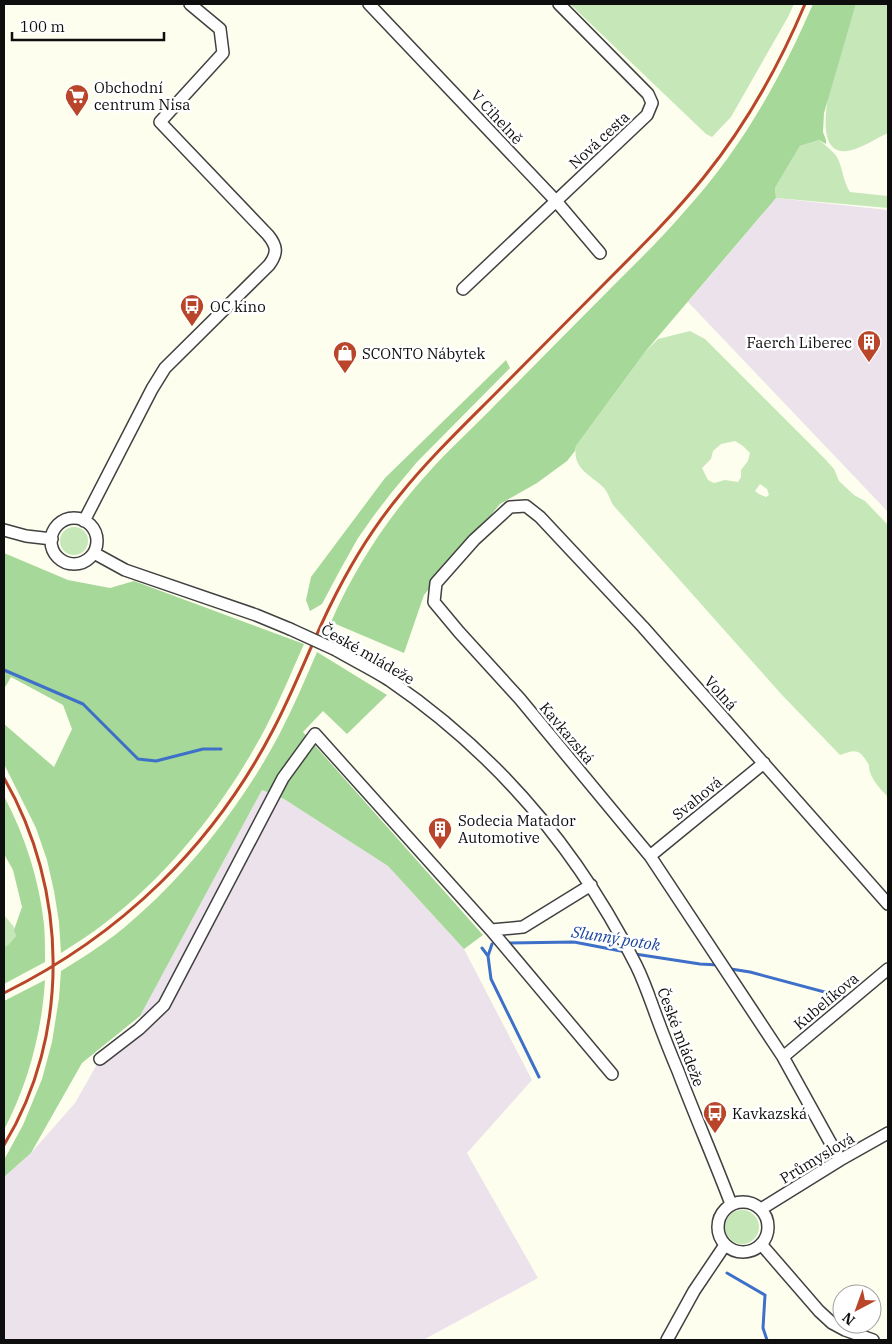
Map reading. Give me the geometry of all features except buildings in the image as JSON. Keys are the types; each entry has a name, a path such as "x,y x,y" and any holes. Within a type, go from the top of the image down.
{"street":[{"path":"84,521 152,389 165,368 269,265 275,255 276,248 268,235 160,122 223,53 220,29 190,4"},
{"name":"V Cihelně","path":"369,4 556,201 600,253"},
{"name":"Nová cesta","path":"463,289 647,115 652,103 648,94 559,4"},
{"name":"Volná","path":"526,506 540,517 643,627 888,904"},
{"name":"Kavkazská","path":"526,506 510,507 474,540 436,583 434,602 520,699 650,856 783,1057 840,1160"},
{"path":"76,519 84,521 92,526 96,534 97,544 94,553 83,563 67,563 55,554 52,539 56,527 65,521 76,519"},
{"path":"4,530 26,536 52,539"},
{"name":"České mládeže","path":"94,553 125,570 247,612 336,650 387,679 431,711 505,777 566,849 591,885 623,940 636,965 731,1204"},
{"path":"100,1059 140,1029 164,1005 283,778 315,734 491,930 612,1074"},
{"name":"Svahová","path":"650,856 764,763"},
{"path":"491,930 523,928 591,885"},
{"name":"Kubelíkova","path":"783,1057 888,969"},
{"name":"Průmyslová","path":"761,1209 888,1133"},
{"path":"737,1202 745,1202 761,1209 767,1219 768,1229 766,1238 761,1244 753,1250 746,1252 732,1250 725,1245 718,1234 718,1221 726,1208 737,1202"},
{"path":"761,1244 832,1323 873,1340"},
{"path":"667,1340 694,1290 725,1245"}],"shaded area":[{"path":"776,198 888,210 888,512 688,302"},
{"path":"262,790 284,799 388,866 464,949 532,1080 467,1153 538,1278 423,1340 4,1340 4,1177 31,1153 75,1103 100,1059 139,1029 140,1016"}],"green space":[{"path":"570,4 794,4 731,117 712,137 706,134"},
{"path":"813,4 856,4 824,113 823,132 826,144 819,140 800,146 775,188 776,198 645,352 567,461 537,483 500,504 424,595 404,653 331,622 362,562 386,525 413,490 445,455 657,242 704,189 757,114 787,60"},
{"path":"856,4 888,4 888,133 860,147 847,151 838,150 831,146 826,129 826,118 828,97"},
{"path":"819,140 837,157 850,192 888,196 888,208 776,198 775,188 800,146"},
{"path":"690,331 705,339 826,460 834,469 839,481 854,495 865,501 888,525 888,797 872,778 869,765 863,756 854,751 840,755 782,695 613,505 603,487 579,466 575,454 576,446 645,352 658,339","holes":["735,441 750,453 748,461 741,470 741,477 738,482 725,480 714,483 708,480 702,468 711,459 713,451 721,444","760,484 767,489 769,495 766,497 755,491"]},
{"path":"506,360 510,368 417,462 392,492 358,538 322,604 310,611 306,600 311,577 385,478"},
{"path":"74,527 84,531 88,541 84,551 74,555 64,551 60,541 64,531"},
{"path":"4,553 68,580 110,588 134,581 304,644 251,755 216,808 196,834 130,903 100,927 61,953 59,922 47,860 36,828 4,764 4,724 54,767 72,729 63,705 11,677 4,689"},
{"path":"317,652 387,695 347,734 323,711 303,732 483,935 464,949 388,866 284,799 262,790 140,1016 82,1063 31,1153 4,1177 4,1160 23,1125 42,1079 52,1042 61,971 102,945 131,922 175,880 209,841 267,757 289,715"},
{"path":"4,796 25,842 35,874 44,924 45,962 4,984 4,946 8,945 16,936 14,930 22,907 13,870 4,854"},
{"path":"4,915 14,927 16,936 8,945 4,946"},
{"path":"45,980 41,1019 27,1076 4,1130 4,1001"},
{"path":"742,1210 754,1215 759,1227 754,1239 742,1244 730,1239 725,1227 730,1215"}],"waterway":[{"name":"Slunný potok","path":"4,670 83,704 138,759 156,761 203,749 221,749"},
{"name":"Slunný potok","path":"509,943 574,942 626,952"},
{"name":"Slunný potok","path":"482,948 488,956 492,944"},
{"name":"Slunný potok","path":"635,954 718,965"},
{"path":"488,956 491,979 539,1077"},
{"name":"Slunný potok","path":"731,969 750,972 847,998"},
{"path":"727,1273 765,1295 763,1328 767,1340"}],"railway":[{"path":"4,993 47,970 87,944 125,915 160,883 192,849 222,812 249,772 273,730 337,591 379,522 432,458 647,241 704,177 748,116 773,72 805,4"},
{"path":"4,778 25,821 40,867 50,914 53,962 50,1010 41,1057 26,1102 4,1145"}],"place":[{"name":"Obchodní centrum Nisa","path":"77,117"},
{"name":"OC kino","path":"192,327"},
{"name":"Faerch Liberec","path":"869,363"},
{"name":"SCONTO Nábytek","path":"345,374"},
{"name":"Sodecia Matador Automotive","path":"440,850"},
{"name":"Kavkazská","path":"715,1134"}]}
